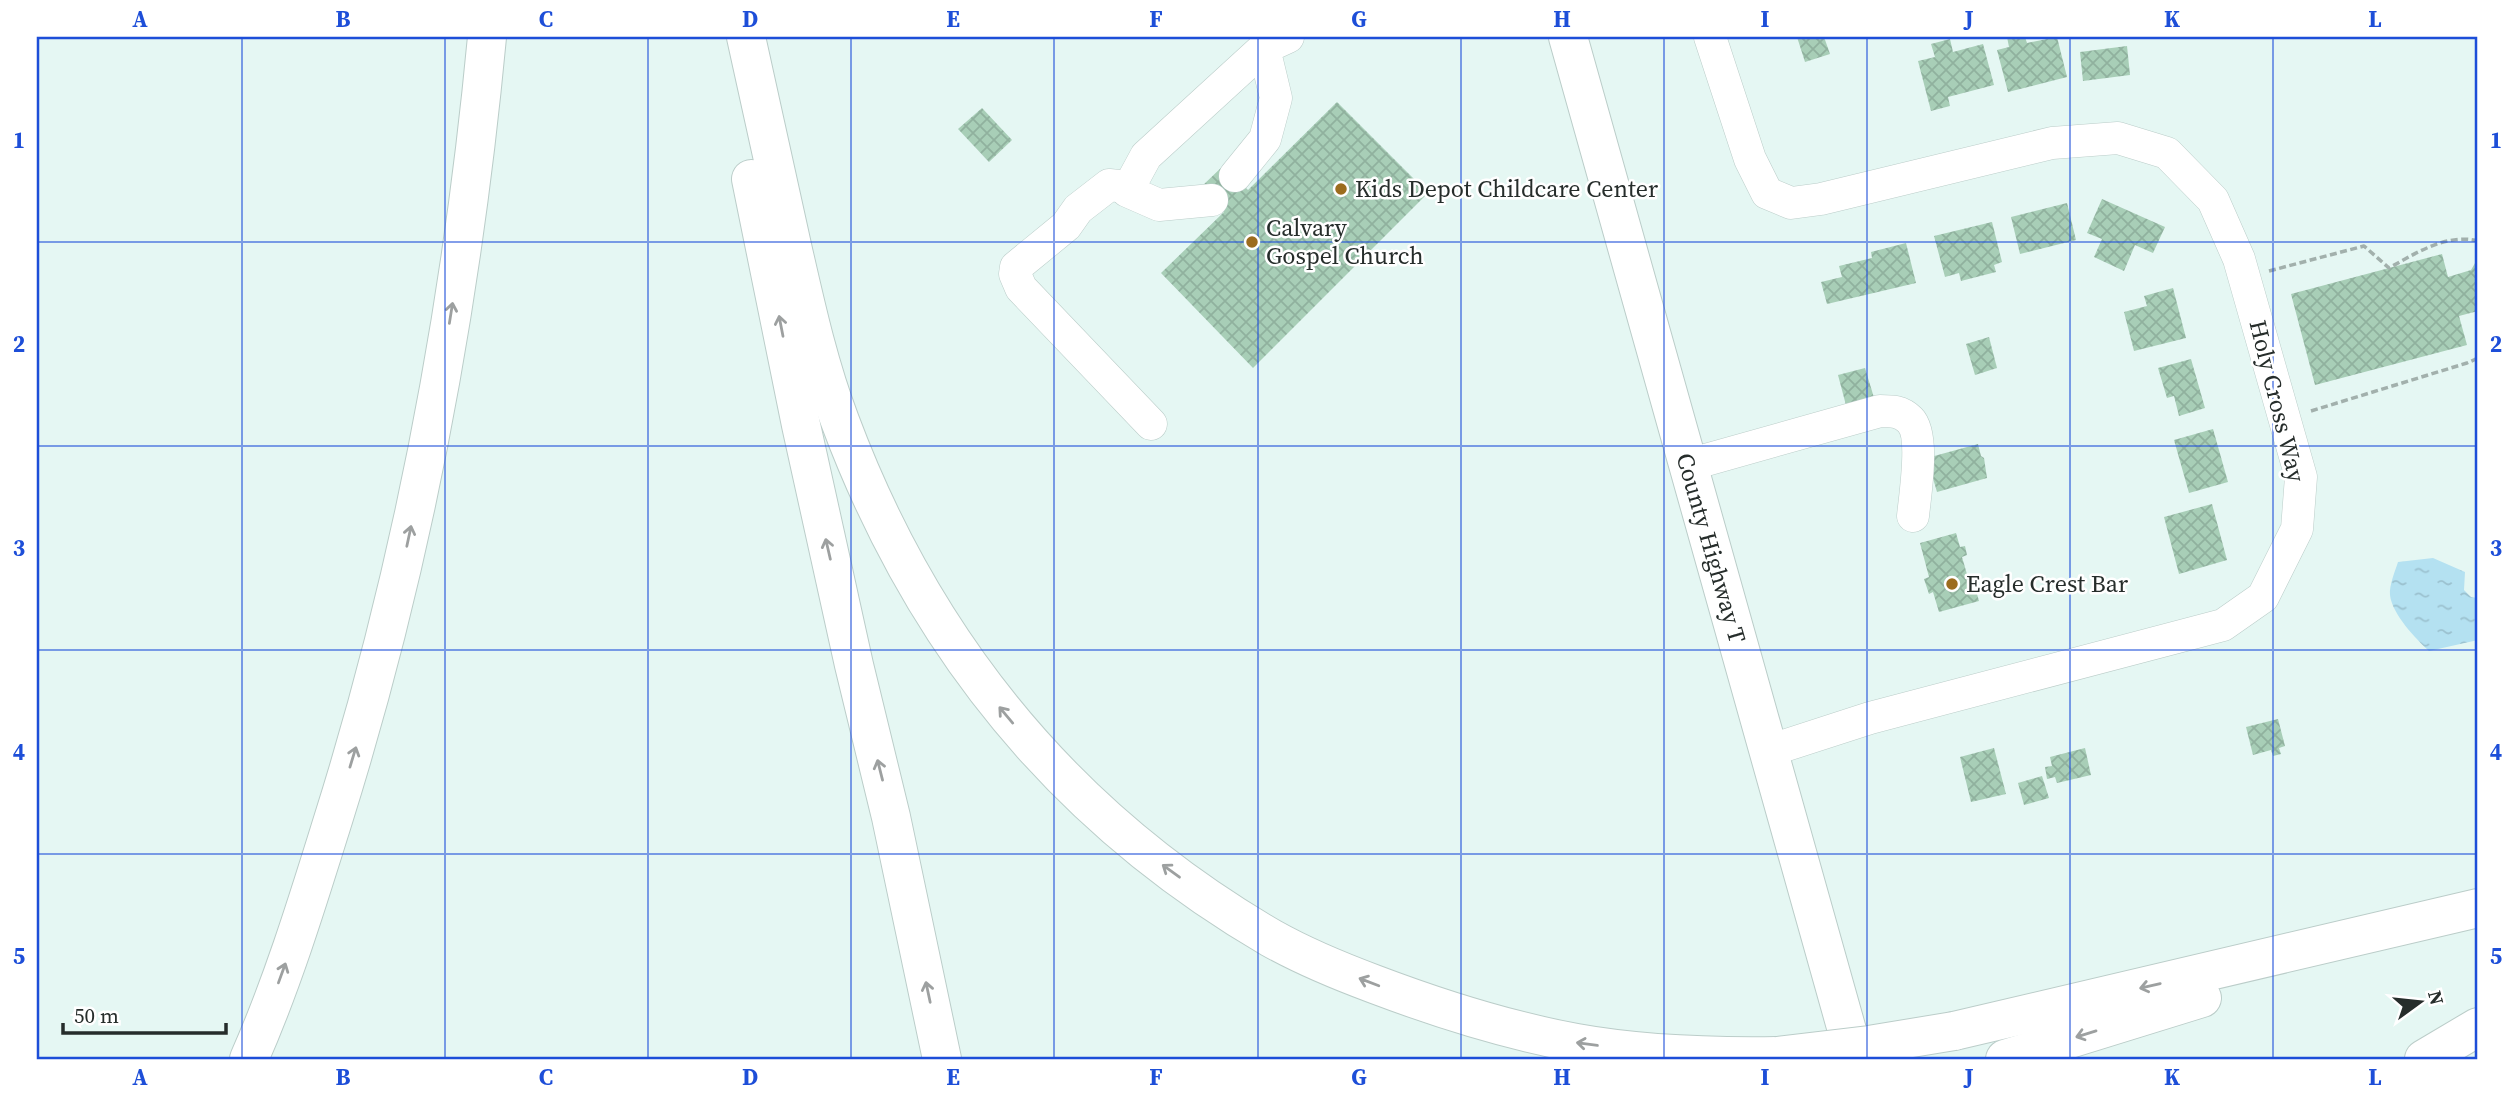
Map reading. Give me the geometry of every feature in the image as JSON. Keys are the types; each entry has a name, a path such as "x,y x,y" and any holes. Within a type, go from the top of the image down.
{"main road":[{"path":"248,1059 305,911 366,714 394,605 437,399 465,227 486,37"},
{"path":"724,37 801,425 891,817 942,1059"},
{"path":"746,37 808,316 838,418 896,550 931,611 1005,715 1108,820 1170,871 1273,939 1410,999 1492,1024 1577,1043 1653,1053 1713,1057 1777,1056 1954,1031 2478,910"},
{"name":"County Highway T","path":"1568,37 1855,1059"},
{"path":"2005,1059 2478,910"},
{"path":"2424,1059 2478,1027"}],"street":[{"name":"Holy Cross Way","path":"1710,37 1750,159 1767,193 1791,203 1821,199 2052,143 2118,138 2167,153 2213,200 2239,259 2301,477 2297,529 2263,597 2223,625 1870,718 1768,751"},
{"path":"1235,176 1265,139 1276,98 1276,43"},
{"path":"1212,200 1160,205 1127,191 1146,156 1276,43"},
{"path":"1129,187 1109,185 1078,209 1066,226 1016,267 1015,274 1021,288 1151,424"},
{"path":"1688,465 1880,411 1899,412 1912,422 1917,436 1913,516"}],"path":[{"path":"2269,271 2364,246 2389,268 2427,247 2464,237 2478,241"},
{"path":"2311,411 2467,363 2476,359 2478,354"}],"water":[{"path":"2433,558 2465,572 2464,590 2471,597 2478,598 2478,640 2429,651 2411,633 2395,610 2390,591 2398,562"}],"building":[{"path":"1797,37 1824,37 1830,54 1805,62"},
{"path":"2007,37 2025,37 2027,43 2057,37 2067,77 2008,92 1997,50 2009,47"},
{"path":"1950,39 1953,52 1983,44 1994,85 1948,97 1950,106 1931,111 1918,61 1935,57 1931,44"},
{"path":"2127,46 2130,75 2083,81 2080,52"},
{"path":"1337,102 1428,193 1253,368 1161,273 1224,212 1200,188 1224,165 1248,190"},
{"path":"982,108 1012,140 989,162 958,129"},
{"path":"2102,199 2165,227 2153,253 2135,245 2124,271 2094,257 2102,239 2087,233"},
{"path":"2067,203 2076,240 2020,254 2011,217"},
{"path":"1992,222 2002,262 1994,265 1996,272 1961,281 1959,273 1945,277 1934,236"},
{"path":"1906,243 1916,283 1827,304 1821,282 1842,277 1839,266 1872,258 1871,252"},
{"path":"2442,254 2448,277 2471,270 2478,258 2478,311 2459,316 2467,345 2315,385 2291,294"},
{"path":"2173,288 2186,338 2134,351 2124,312 2147,306 2144,296"},
{"path":"1989,337 1997,368 1975,375 1966,344"},
{"path":"2191,359 2205,408 2179,416 2174,396 2167,398 2158,368"},
{"path":"1865,368 1875,401 1847,409 1838,375"},
{"path":"2213,429 2228,482 2189,493 2174,440"},
{"path":"1978,444 1984,458 1987,478 1937,492 1927,458"},
{"path":"2212,504 2227,560 2179,574 2164,517"},
{"path":"1956,533 1960,547 1965,546 1967,555 1962,557 1971,588 1975,587 1979,601 1939,612 1933,592 1929,594 1924,579 1929,577 1920,543"},
{"path":"2278,719 2285,746 2279,748 2281,754 2273,756 2271,750 2253,755 2246,727"},
{"path":"1994,748 2006,794 1971,802 1960,757"},
{"path":"2085,748 2091,775 2057,783 2055,777 2047,779 2045,767 2052,766 2050,757"},
{"path":"2042,776 2049,798 2024,805 2018,783"}],"place":[{"name":"Kids Depot Childcare Center","path":"1341,189"},
{"name":"Calvary Gospel Church","path":"1252,242"},
{"name":"Eagle Crest Bar","path":"1952,584"}]}
